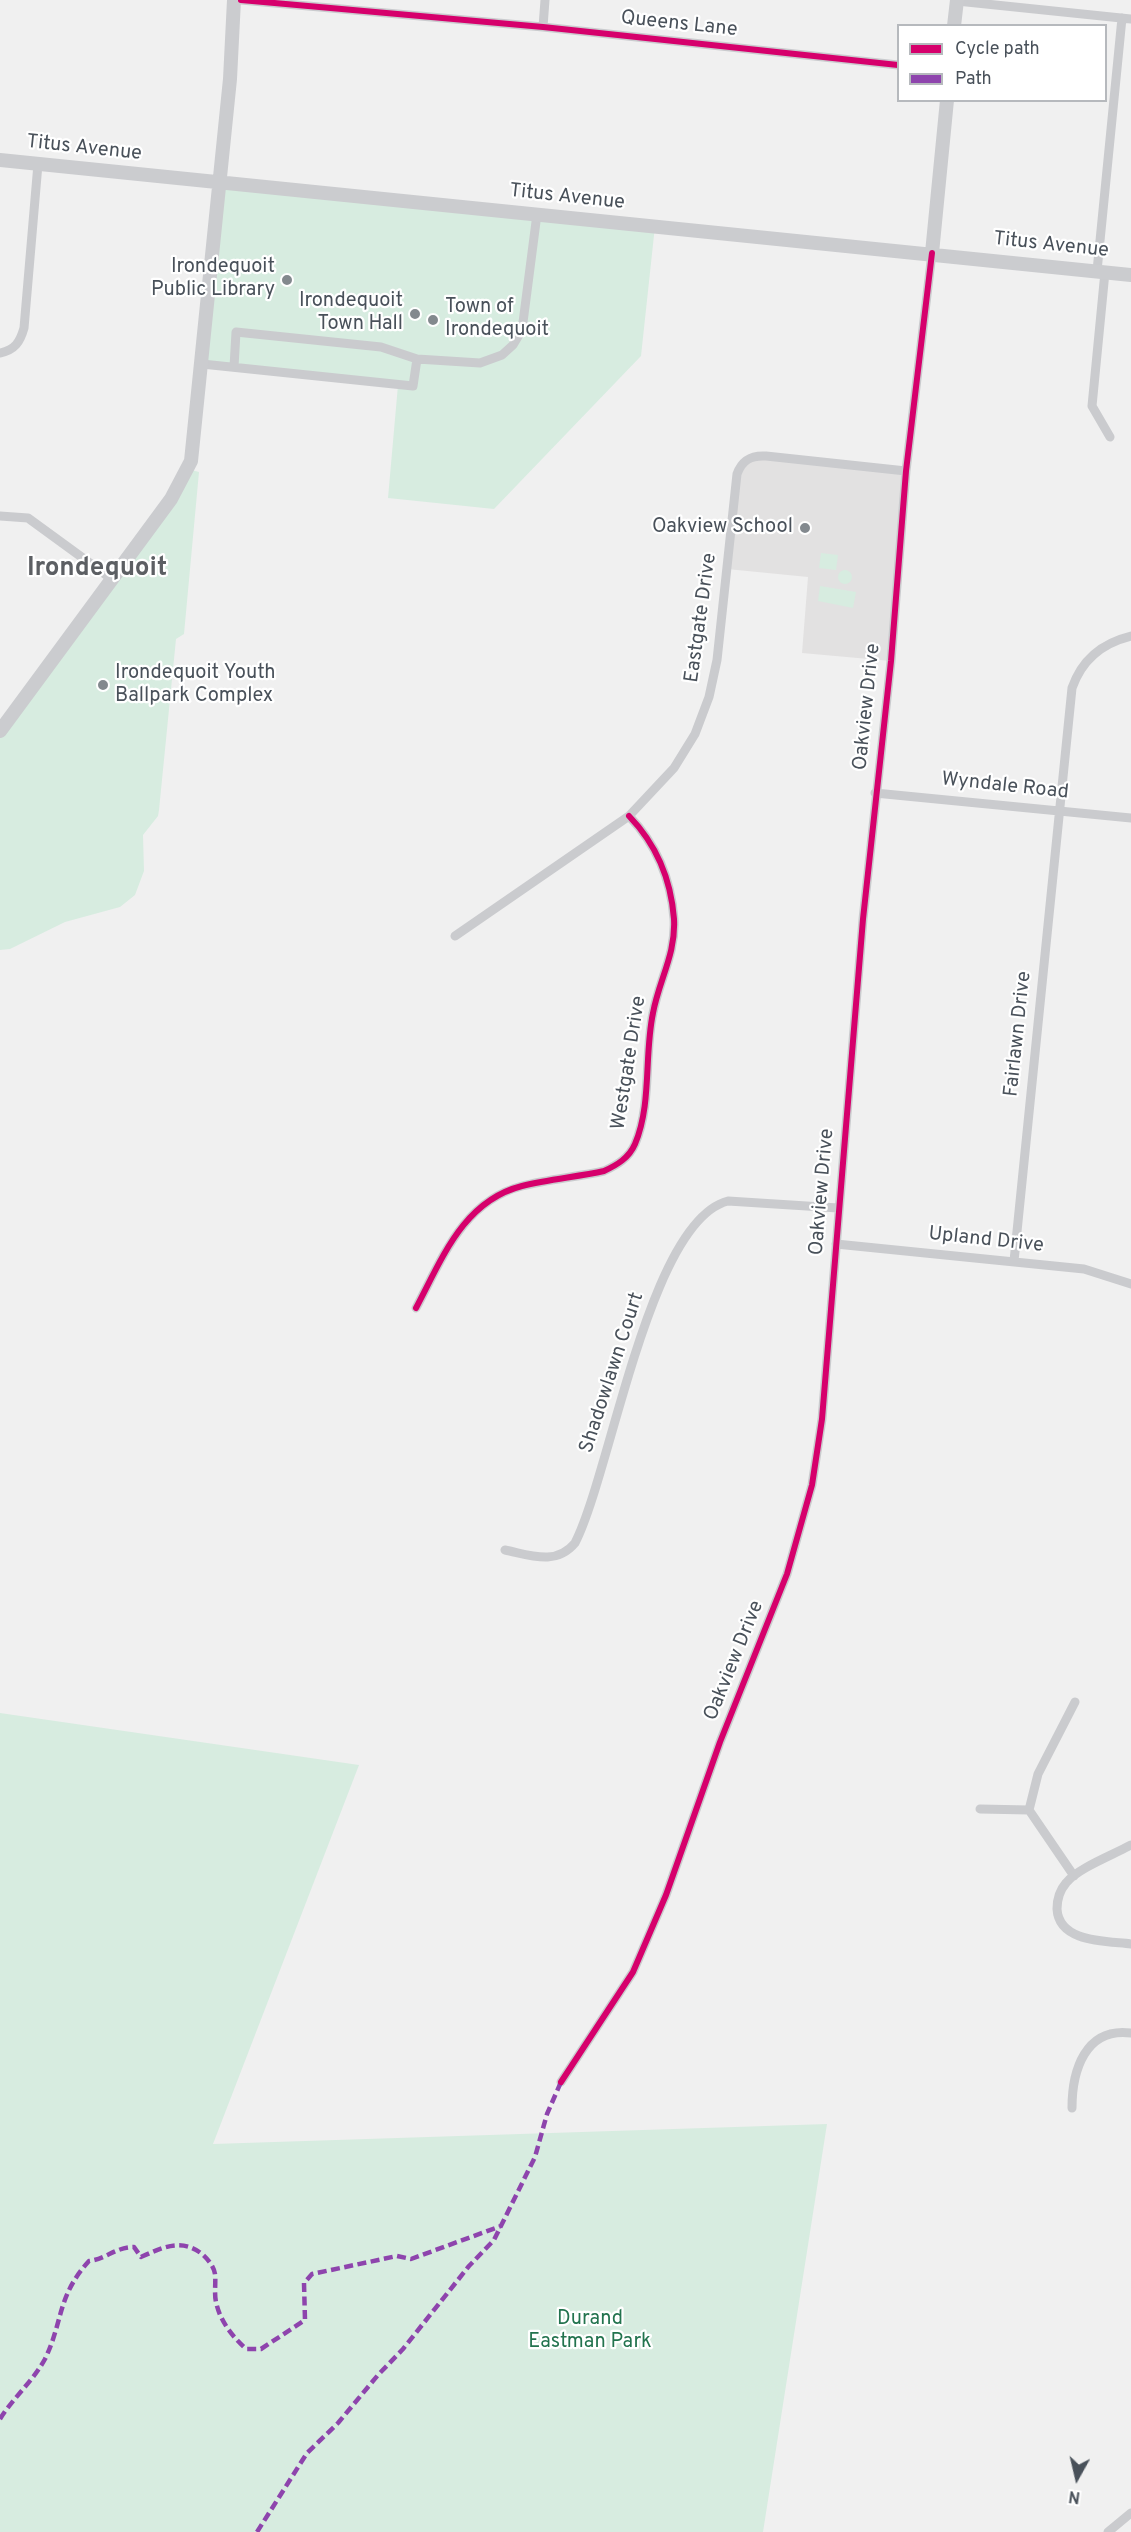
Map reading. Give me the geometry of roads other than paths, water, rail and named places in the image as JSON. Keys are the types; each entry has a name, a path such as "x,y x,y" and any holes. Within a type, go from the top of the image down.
{"main road":[{"path":"0,731 113,580 171,499 187,472 194,447 230,79 234,0"},
{"path":"954,24 957,1"},
{"path":"932,253 947,102"},
{"name":"Titus Avenue","path":"0,160 1131,274"}],"street":[{"name":"Queens Lane","path":"241,0 543,27 897,65"},
{"path":"543,27 545,0"},
{"path":"957,1 1126,19 1101,272 1092,406 1110,437"},
{"path":"0,353 14,347 21,340 24,328 38,164"},
{"path":"234,367 236,332 381,347 417,359 480,363 502,355 513,345 522,330 537,214"},
{"name":"Oakview Drive","path":"561,2082 605,2018 643,1953 720,1742 787,1574 812,1485 822,1419 838,1208 875,793 891,661 906,471 932,253"},
{"path":"202,364 413,386 417,359"},
{"name":"Eastgate Drive","path":"455,936 629,816 674,768 695,734 709,697 717,660 737,474 742,464 752,457 766,456 906,471"},
{"path":"0,516 27,518 113,580"},
{"name":"Fairlawn Drive","path":"1014,1261 1061,811 1070,700 1076,678 1090,656 1102,646 1131,636"},
{"name":"Wyndale Road","path":"875,793 1131,818"},
{"name":"Westgate Drive","path":"416,1308 458,1232 478,1208 505,1192 520,1187 604,1171 616,1165 633,1148 641,1120 652,1013 672,953 674,937 672,901 663,868 647,836 629,816"},
{"name":"Shadowlawn Court","path":"505,1550 550,1558 568,1551 575,1543 648,1312 687,1235 701,1215 718,1204 728,1201 838,1208"},
{"name":"Upland Drive","path":"836,1244 1084,1269 1131,1284"},
{"path":"1074,1876 1029,1809 1038,1774 1075,1702"},
{"path":"980,1809 1029,1809"},
{"path":"1131,1845 1074,1876 1066,1883 1057,1903 1061,1923 1080,1936 1131,1944"},
{"path":"1072,2108 1072,2082 1090,2045 1108,2034 1131,2033"},
{"path":"1108,2532 1131,2514"}],"place":[{"name":"Irondequoit Public Library","path":"287,280"},
{"name":"Irondequoit Town Hall","path":"415,314"},
{"name":"Town of Irondequoit","path":"433,320"},
{"name":"Oakview School","path":"805,528"},
{"name":"Irondequoit Youth Ballpark Complex","path":"103,685"}],"district":[{"name":"Irondequoit","path":"97,570"}],"park label":[{"name":"Durand Eastman Park","path":"590,2332"}]}
